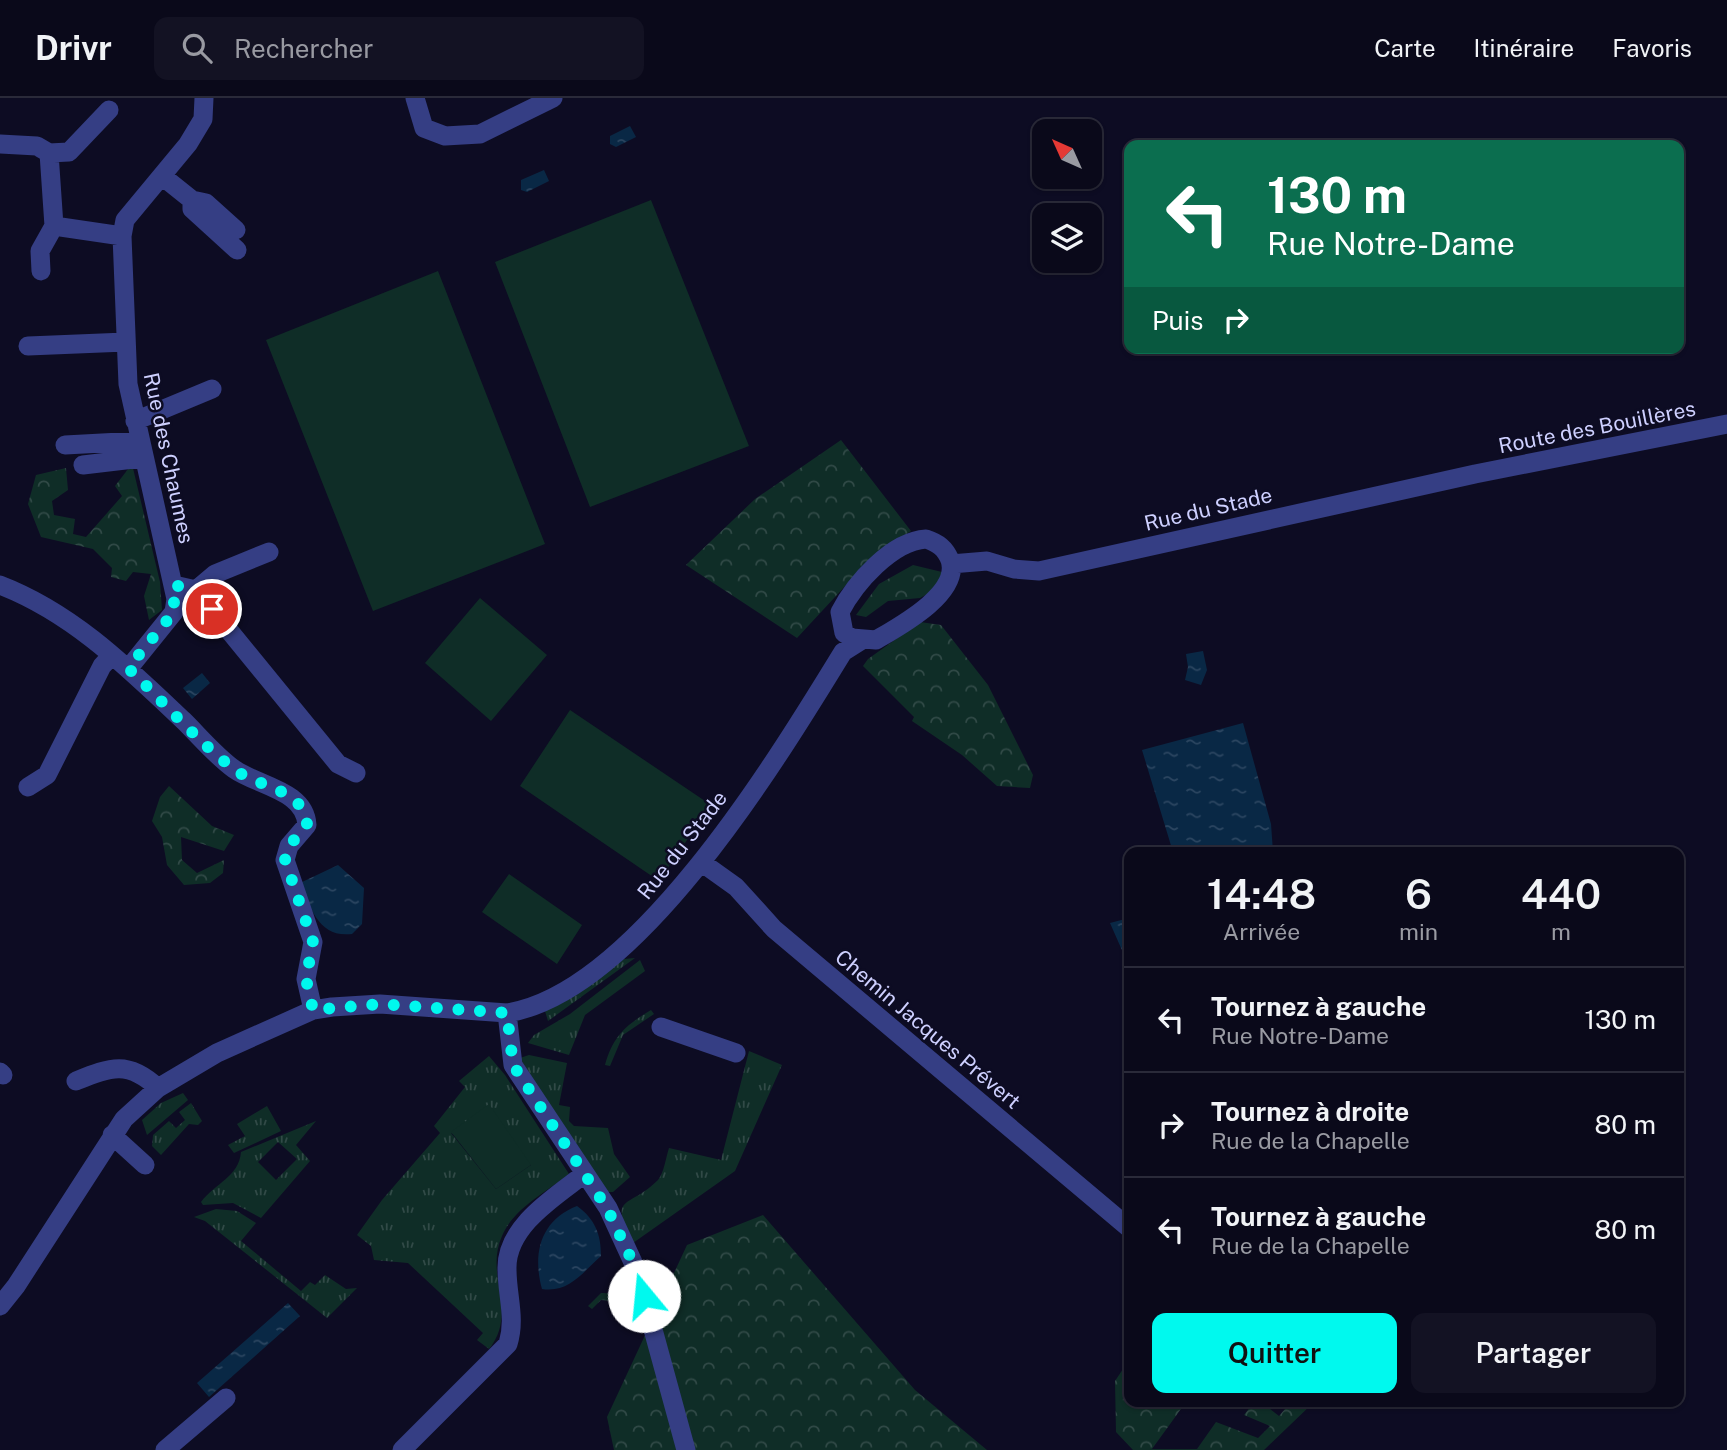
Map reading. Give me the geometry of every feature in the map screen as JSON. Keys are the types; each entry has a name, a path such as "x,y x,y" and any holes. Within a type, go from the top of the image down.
{"street":[{"name":"Rue des Chaumes","path":"128,668 174,612 174,585 128,384 122,236 125,220 188,144 203,119 204,98"},
{"path":"415,98 424,128 445,136 480,134 553,98"},
{"path":"0,144 37,146 49,153 69,152 109,110"},
{"path":"41,271 40,251 54,226 49,153"},
{"path":"162,176 192,200 206,203 237,240"},
{"path":"54,226 122,236"},
{"path":"28,346 126,342"},
{"path":"135,421 212,389"},
{"name":"Route des Bouillères","path":"1475,474 1727,424"},
{"path":"65,445 141,449"},
{"path":"83,465 141,449"},
{"name":"Rue du Stade","path":"951,565 987,561 1014,569 1039,571 1475,474"},
{"path":"926,539 946,551 951,565 949,584 939,595 876,640 850,641 839,612 846,600 898,549 912,540 926,539"},
{"path":"196,590 215,574 269,552"},
{"path":"0,585 33,598 62,614 128,668 235,770 292,797 306,814 307,825 289,846 285,860 313,942 306,979 313,1010"},
{"path":"174,585 196,590 338,764 356,773"},
{"name":"Rue du Stade","path":"0,1306 16,1286 112,1135 158,1088 217,1053 313,1010 380,1004 507,1013 528,1010 561,993 591,972 666,908 765,773 850,641"},
{"path":"28,787 47,775 102,666 112,655"},
{"name":"Chemin Jacques Prévert","path":"701,862 736,887 774,929 1124,1224"},
{"path":"507,1013 513,1065 607,1208 637,1271 686,1450"},
{"path":"661,1027 736,1053"},
{"path":"76,1081 107,1068 140,1071 158,1088"},
{"path":"112,1135 145,1165"},
{"path":"402,1450 508,1345 514,1325 507,1267 514,1237 551,1199 583,1175"},
{"path":"165,1450 226,1398"}],"green space":[{"path":"651,200 749,446 590,507 495,262"},
{"path":"438,271 545,544 373,611 266,340"},
{"path":"841,440 911,531 873,556 797,638 686,565 755,499"},
{"path":"132,464 160,582 162,610 149,620 144,596 151,574 133,572 126,581 111,577 112,568 93,549 41,537 28,504 36,475 66,468 68,490 52,501 54,515 75,519 73,534 86,537 122,496 115,486"},
{"path":"913,565 942,572 938,588 920,598 888,601 866,617 856,615 879,584"},
{"path":"480,598 547,655 491,721 425,663"},
{"path":"920,622 941,625 988,685 1033,775 1030,788 997,786 962,755 912,721 914,717 863,666 868,659"},
{"path":"570,710 711,805 659,881 520,786"},
{"path":"169,786 212,826 234,835 224,851 181,837 182,860 197,873 224,860 223,873 210,883 184,885 167,865 162,837 152,821 160,797"},
{"path":"509,874 582,925 557,964 482,912"},
{"path":"635,958 548,1021 545,1011 624,959"},
{"path":"640,960 645,971 585,1015 569,1055 528,1043 534,1035 570,1014"},
{"path":"651,1010 654,1014 623,1035 610,1066 605,1065 616,1039 634,1021"},
{"path":"749,1051 782,1065 735,1171 633,1243 622,1216 622,1209 658,1180 669,1148 721,1160"},
{"path":"529,1055 567,1063 559,1105 570,1107 569,1121 574,1126 608,1128 614,1154 630,1177 613,1192 604,1192 520,1058"},
{"path":"489,1056 505,1075 569,1174 522,1209 502,1236 497,1265 501,1321 489,1349 477,1340 483,1333 408,1263 374,1260 371,1246 357,1235 382,1200 440,1133 434,1126 465,1087 459,1081","holes":["451,1133 531,1165 496,1189"]},
{"path":"183,1093 188,1100 147,1135 142,1120 161,1103"},
{"path":"191,1103 202,1121 198,1125 189,1124 161,1155 152,1146 153,1135 169,1121 176,1128 185,1120 179,1112"},
{"path":"489,1104 531,1165 496,1189 451,1132"},
{"path":"267,1106 281,1131 234,1153 228,1145 245,1136 237,1124"},
{"path":"316,1121 296,1145 310,1161 261,1218 233,1203 203,1205 201,1202 236,1168 241,1152","holes":["278,1142 297,1159 276,1180 258,1162"]},
{"path":"216,1209 237,1211 256,1223 241,1241 301,1291 310,1282 315,1285 325,1275 346,1289 357,1288 327,1318 205,1221 194,1217"},
{"path":"763,1215 915,1390 987,1450 614,1450 607,1417 687,1245"},
{"path":"601,1293 615,1295 625,1302 632,1313 635,1327 629,1327 624,1314 612,1301 601,1300 592,1309 588,1306"},
{"path":"1124,1368 1124,1407 1182,1407 1152,1449 1197,1449 1216,1422 1258,1438 1270,1426 1244,1415 1250,1407 1267,1407 1279,1416 1287,1407 1309,1407 1264,1450 1133,1450 1116,1432 1115,1381"}],"water":[{"path":"630,126 636,137 616,147 610,144 610,136"},
{"path":"544,170 549,181 527,192 521,190 521,180"},
{"path":"1203,651 1207,670 1201,685 1185,680 1188,667 1186,654"},
{"path":"202,673 210,683 192,699 183,688"},
{"path":"1243,723 1271,824 1273,847 1171,847 1142,750"},
{"path":"338,865 364,888 362,924 352,934 341,934 324,926 313,912 300,883"},
{"path":"1124,919 1124,955 1110,923"},
{"path":"577,1206 596,1228 601,1256 568,1285 542,1289 538,1263 542,1239 555,1220"},
{"path":"288,1303 300,1316 209,1397 197,1383"}],"route":[{"path":"212,609 196,590 184,585 174,585 174,612 128,668 235,770 292,797 306,814 307,825 289,846 285,860 313,942 306,979 313,1010 380,1004 507,1013 513,1065 548,1123 607,1208 629,1251 644,1296"}]}
